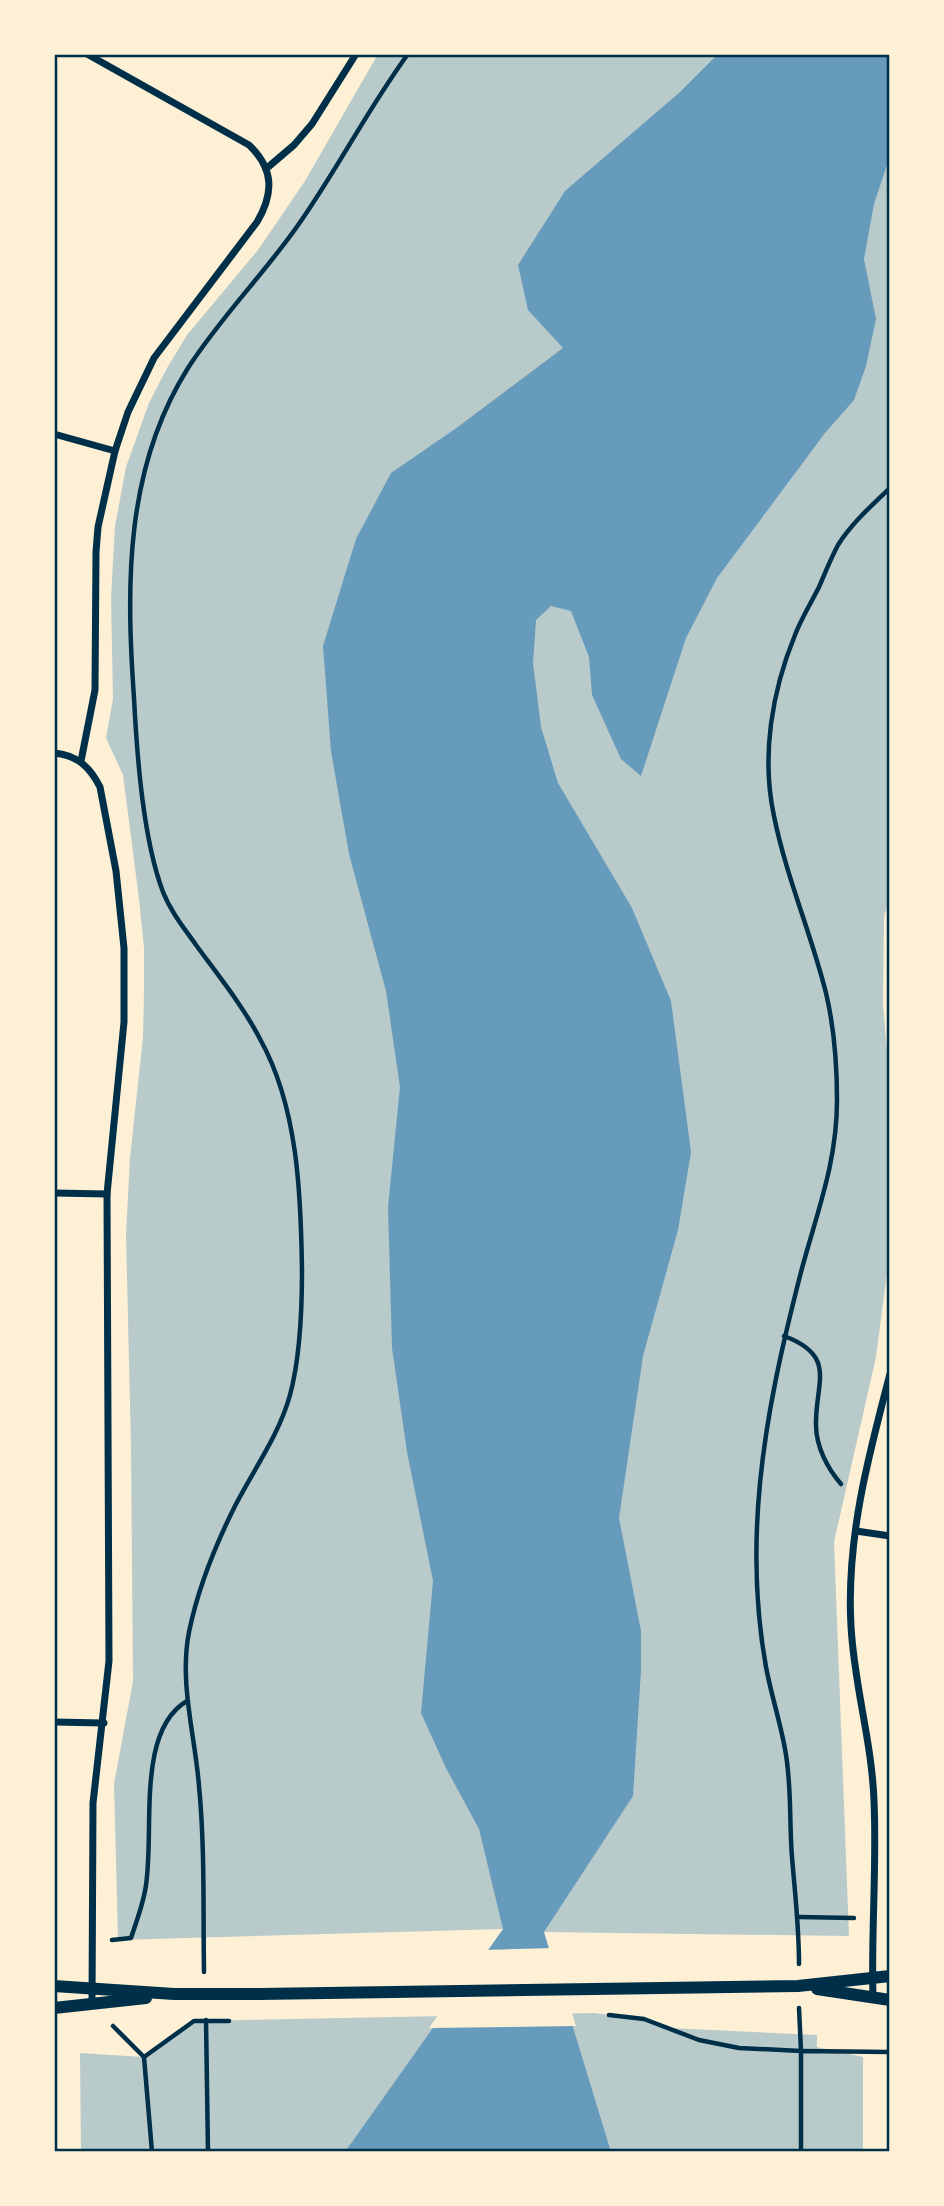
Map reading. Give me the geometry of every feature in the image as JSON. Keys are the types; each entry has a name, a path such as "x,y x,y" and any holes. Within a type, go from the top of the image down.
{"street":[{"path":"81,761 95,690 97,539 115,451 128,412 154,358 232,256 266,207 268,196 267,168 250,145 87,54"},
{"path":"267,168 294,145 312,124 356,54"},
{"path":"54,434 115,451"},
{"path":"54,752 81,761 94,775 104,797 116,871 124,948 124,1022 107,1194 109,1661 104,1723 94,1776 92,2005"},
{"path":"54,1193 107,1194"},
{"path":"873,1998 874,1799 868,1742 855,1671 851,1623 856,1531 864,1472 890,1374"},
{"path":"856,1531 890,1536"},
{"path":"54,1723 104,1723"},
{"path":"54,1986 174,1994 259,1994 799,1986 890,1976"},
{"path":"799,1986 890,2000"},
{"path":"54,2008 174,1994"}],"path":[{"path":"204,1984 200,1790 187,1701 188,1636 201,1587 232,1514 267,1450 290,1394 298,1341 302,1275 300,1212 286,1106 275,1071 259,1037 174,915 163,892 152,853 136,730 132,673 131,547 137,501 148,455 167,408 187,370 319,196 408,54"},
{"path":"801,2152 799,1917 792,1856 790,1786 786,1751 766,1666 758,1610 755,1560 760,1483 770,1408 784,1336 824,1199 832,1160 837,1102 835,1056 827,996 782,851 773,812 768,768 770,730 778,690 795,635 840,543 890,488"},
{"path":"784,1336 804,1343 815,1355 820,1369 816,1427 820,1447 832,1474 843,1487 861,1496"},
{"path":"94,1940 131,1938 145,1891 153,1767 159,1741 166,1721 176,1707 187,1701"},
{"path":"799,1917 874,1919"},
{"path":"92,2005 144,2057 152,2152"},
{"path":"206,2010 208,2152"},
{"path":"607,2015 644,2019 699,2040 739,2048 890,2052"},
{"path":"144,2057 194,2021 232,2021"}],"shaded area":[{"path":"378,54 890,54 890,898 884,916 883,1003 890,1087 890,1250 876,1357 834,1542 849,1936 543,1932 503,1929 118,1940 114,1784 133,1681 126,1234 130,1158 143,1037 144,948 123,775 106,738 113,699 111,597 115,526 126,467 149,403 167,368 187,335 258,250 305,181"},
{"path":"594,2013 644,2019 670,2028 817,2035 817,2047 863,2057 863,2152 81,2152 80,2053 143,2057 194,2021"}],"water":[{"path":"718,54 890,54 890,156 874,204 864,259 876,319 866,366 854,400 825,433 717,578 686,638 641,776 621,759 592,695 589,657 571,611 551,606 536,620 533,663 541,727 558,783 632,908 671,1001 691,1152 678,1230 643,1356 619,1518 641,1631 633,1796 544,1932 611,2152 345,2152 503,1929 479,1829 446,1768 421,1713 433,1581 407,1452 392,1348 388,1207 400,1087 386,991 349,854 331,751 323,646 356,539 391,473 563,348 528,310 518,265 565,191 680,92"}],"pier":[{"path":"552,1948 576,2026 429,2028 484,1950"}]}
